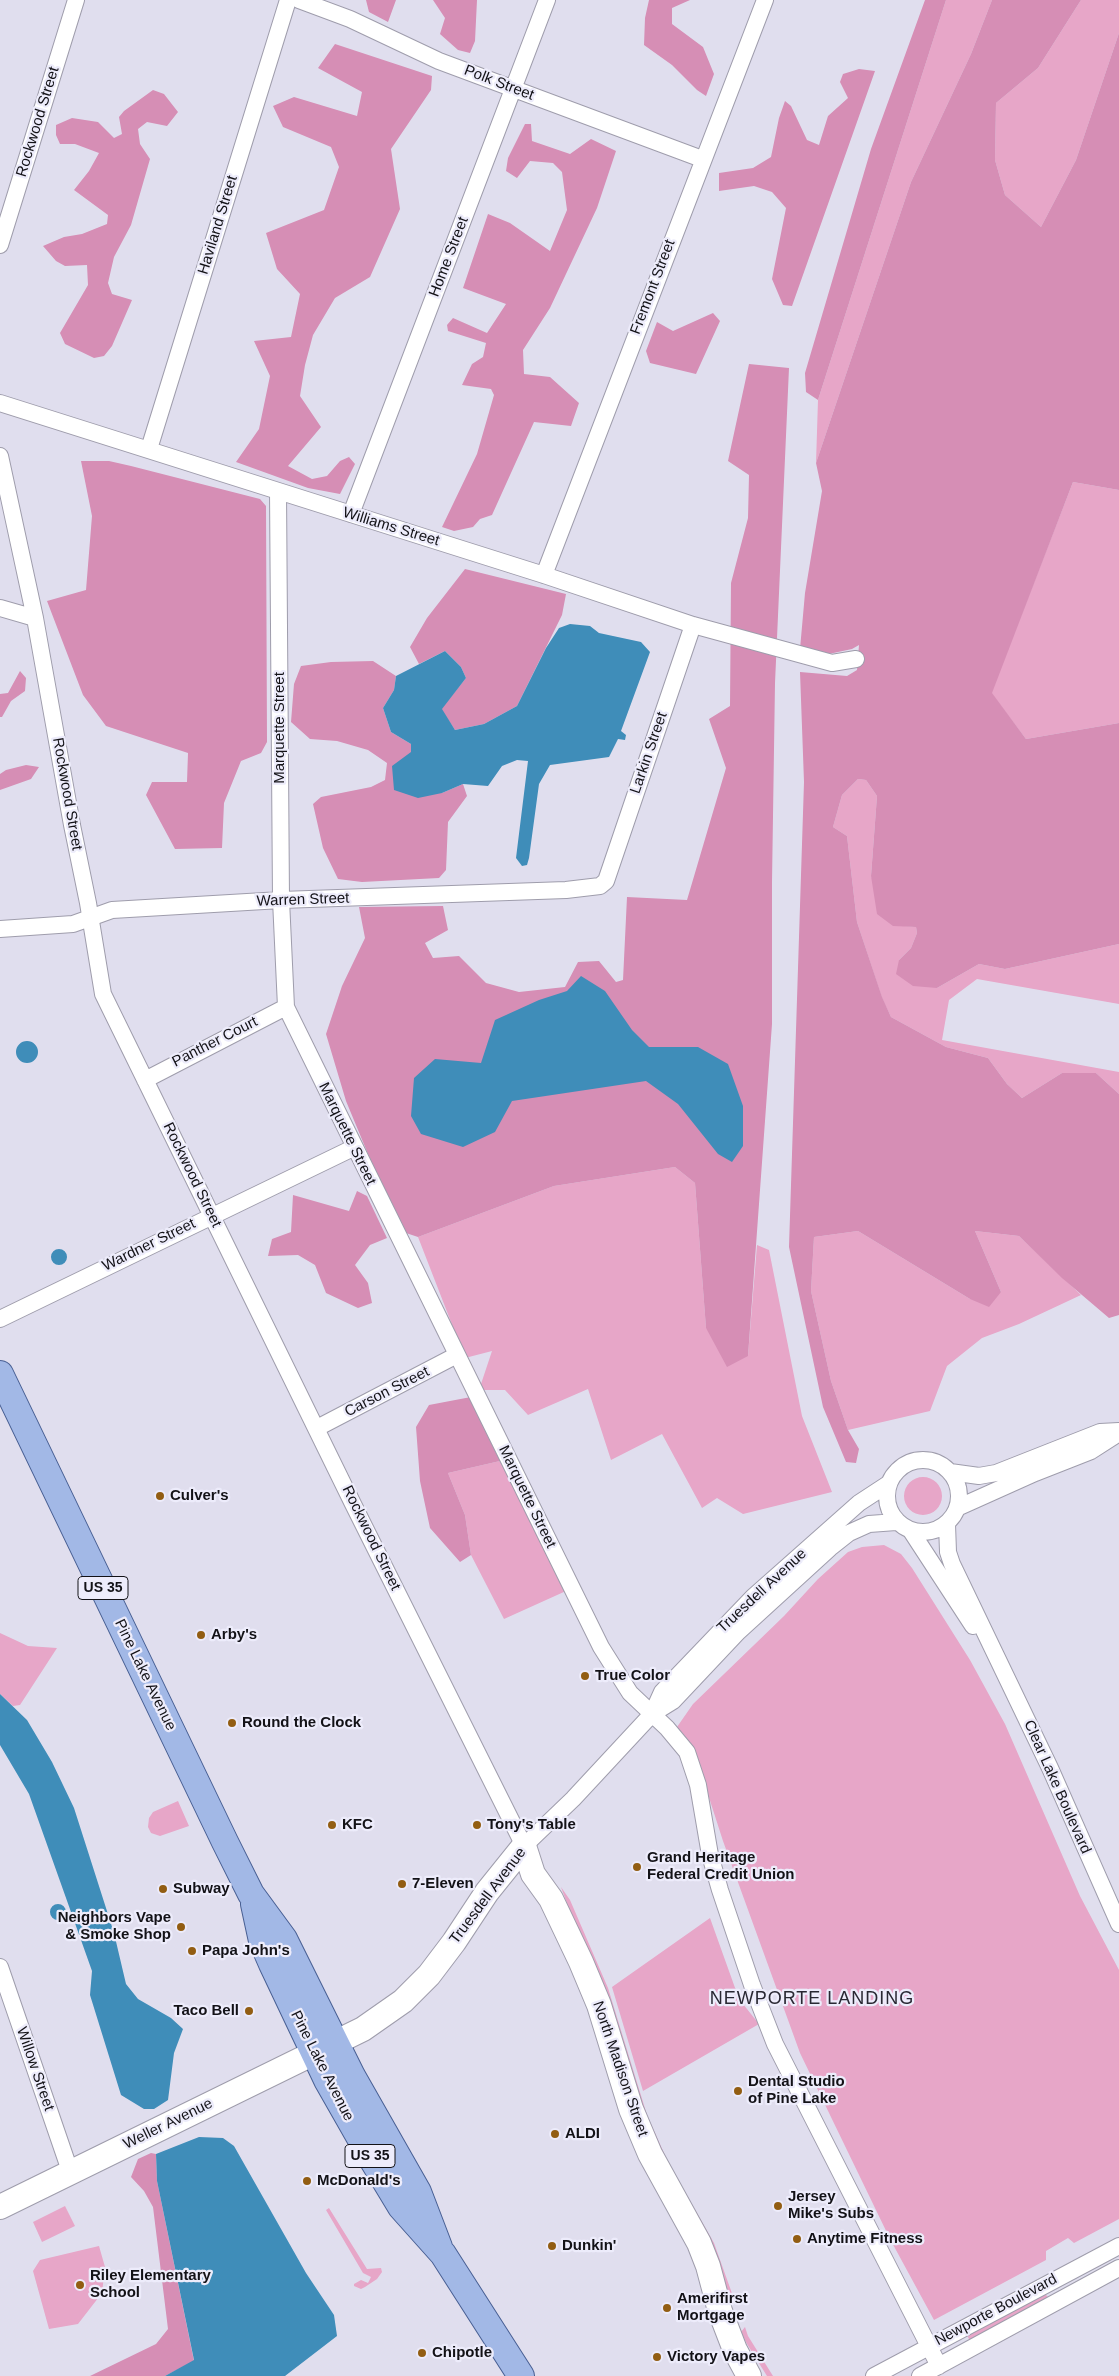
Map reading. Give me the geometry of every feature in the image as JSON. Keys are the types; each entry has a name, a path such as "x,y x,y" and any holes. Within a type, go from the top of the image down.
{"main road":[{"name":"Pine Lake Avenue","path":"0,1374 252,1894 284,1939 326,2049 352,2076 418,2192 439,2248 520,2376"}],"street":[{"name":"Rockwood Street","path":"0,245 76,0"},
{"name":"Haviland Street","path":"149,449 288,0"},
{"name":"Polk Street","path":"299,0 322,7 440,60 513,89 702,159"},
{"name":"Home Street","path":"351,514 547,0"},
{"name":"Fremont Street","path":"544,575 702,159 765,0"},
{"name":"Williams Street","path":"0,403 544,575 693,625 832,663 856,659"},
{"name":"Rockwood Street","path":"0,456 34,618 103,994 353,1504 524,1846"},
{"name":"Marquette Street","path":"278,491 281,900 286,1007 353,1148 600,1647 630,1693 666,1728 687,1752 698,1785 710,1854 720,1890 752,1985 775,2044 939,2366"},
{"path":"0,608 34,618"},
{"name":"Larkin Street","path":"606,881 693,625"},
{"name":"Warren Street","path":"0,929 73,924 90,916 112,910 281,900 590,889 600,886 606,881"},
{"name":"Panther Court","path":"145,1080 286,1007"},
{"name":"Wardner Street","path":"0,1319 353,1148"},
{"name":"Carson Street","path":"317,1428 457,1355"},
{"path":"950,1472 959,1489 957,1508 947,1524 930,1532 911,1531 896,1522 887,1504 888,1484 897,1470 914,1461 934,1462 950,1472 979,1476 996,1473 1100,1432 1119,1432"},
{"path":"957,1508 1035,1473 1091,1451 1119,1432"},
{"name":"Truesdell Avenue","path":"652,1714 662,1692 753,1597 859,1503 888,1484"},
{"name":"Truesdell Avenue","path":"326,2049 363,2029 403,2001 429,1975 454,1942 487,1892 524,1846 573,1799 652,1714 673,1701 738,1632 849,1533 869,1524 896,1522"},
{"name":"Clear Lake Boulevard","path":"947,1524 948,1552 952,1564 1050,1768 1119,1924"},
{"name":"Clear Lake Boulevard","path":"911,1531 980,1635 994,1650"},
{"name":"North Madison Street","path":"524,1846 533,1874 551,1899 585,1971 599,2005 630,2109 650,2154 699,2243 734,2350 749,2376"},
{"name":"Willow Street","path":"0,1967 70,2171"},
{"name":"Weller Avenue","path":"0,2207 70,2171 326,2049"},
{"name":"Newporte Boulevard","path":"874,2376 1119,2246"},
{"name":"Newporte Boulevard","path":"920,2376 1119,2268"},
{"path":"1072,2270 1082,2288"}],"shaded area":[{"path":"366,0 396,0 388,22 369,12"},
{"path":"433,0 477,0 475,41 470,53 458,50 440,34 445,18"},
{"path":"649,0 690,0 672,8 672,24 703,47 714,74 706,96 697,90 672,65 644,45 645,18"},
{"path":"925,0 946,0 818,400 806,392 805,373 871,149"},
{"path":"946,0 992,0 971,54 911,182 816,463 818,400"},
{"path":"992,0 1081,0 1038,68 996,103 995,160 1005,195 1041,227 1076,160 1119,33 1119,490 1073,482 992,693 1026,739 1119,723 1119,944 1005,969 979,964 937,988 913,986 896,974 899,960 911,948 917,933 916,927 893,926 877,914 871,876 877,796 866,780 858,779 842,795 833,827 847,836 857,922 882,997 891,1017 946,1047 988,1058 1007,1084 1022,1098 1062,1073 1096,1073 1119,1094 1119,1315 1109,1318 1062,1278 1019,1236 975,1231 1001,1292 989,1307 970,1299 858,1231 814,1237 811,1291 831,1381 848,1430 859,1449 856,1463 846,1462 823,1407 789,1247 804,782 800,672 847,676 857,670 859,645 852,649 824,655 800,649 805,593 822,491 816,463 911,182 971,54"},
{"path":"1081,0 1119,0 1119,33 1076,160 1041,227 1005,195 995,160 996,103 1038,68"},
{"path":"335,44 432,76 431,90 391,149 400,209 370,277 335,298 313,335 305,365 300,396 321,427 288,466 312,479 327,476 340,461 349,457 355,464 340,494 308,488 236,462 259,429 270,376 254,341 291,337 300,294 277,269 266,233 324,210 339,167 331,147 283,127 273,106 294,97 357,116 362,92 318,68"},
{"path":"859,69 875,71 792,306 783,305 772,279 786,208 772,192 754,186 719,191 719,173 753,168 771,157 779,118 785,101 791,106 807,140 819,145 828,116 848,98 840,82 843,74"},
{"path":"153,90 164,94 178,112 167,126 147,122 138,129 140,144 150,159 131,225 114,257 108,283 112,294 132,300 112,346 104,356 94,358 65,344 60,333 88,285 87,265 65,266 56,261 43,246 64,237 82,234 107,224 108,215 74,190 89,171 99,153 75,144 60,144 56,135 56,125 72,118 98,122 114,138 122,134 119,117 124,111"},
{"path":"525,124 531,124 532,141 570,154 591,139 616,151 597,208 550,308 523,350 524,374 550,377 579,403 571,426 534,422 492,515 480,519 473,527 454,531 442,527 477,454 494,395 491,389 462,385 472,364 483,357 486,343 448,331 447,325 453,318 487,333 506,304 463,288 488,214 510,223 550,251 567,210 562,172 553,163 530,161 517,178 506,171 508,158"},
{"path":"713,313 720,321 696,374 650,363 646,351 657,322 673,331"},
{"path":"749,364 789,368 775,683 772,1024 748,1356 727,1367 706,1328 695,1183 675,1167 554,1186 418,1237 400,1231 346,1101 326,1034 342,986 365,938 359,907 443,906 448,930 425,943 433,958 459,956 486,983 519,992 565,987 578,962 599,961 616,982 623,980 627,897 687,900 726,768 709,719 730,706 731,583 748,518 749,475 728,461"},
{"path":"81,461 109,461 131,466 260,499 266,506 267,742 261,753 241,761 224,803 222,848 175,849 146,795 152,782 187,782 188,753 106,726 83,695 47,601 86,590 92,516"},
{"path":"1073,482 1119,490 1119,723 1026,739 991,693"},
{"path":"465,569 566,594 562,615 517,706 484,724 455,730 441,709 466,678 461,667 445,651 419,664 410,647 427,618"},
{"path":"373,661 396,676 394,690 383,708 391,732 411,744 411,752 442,793 463,784 467,796 448,822 446,870 439,878 362,882 338,879 323,848 313,804 321,797 371,787 385,780 387,763 368,750 337,741 310,739 291,722 294,684 301,666 331,662"},
{"path":"20,671 26,678 25,691 11,701 2,717 0,717 0,694 8,693"},
{"path":"26,765 39,767 31,779 0,790 0,774 6,770"},
{"path":"858,779 866,780 877,796 871,876 893,925 916,927 917,933 911,948 899,960 937,988 979,964 1005,969 1119,944 1119,1004 977,979 949,1000 942,1040 1119,1072 1119,1094 1096,1073 1062,1073 1022,1098 1007,1084 988,1058 946,1047 891,1017 882,998 857,922 847,836 833,827 842,795"},
{"path":"675,1167 695,1183 706,1328 748,1356 757,1245 769,1250 802,1416 832,1492 743,1514 717,1498 702,1508 662,1434 611,1460 588,1389 528,1415 505,1390 479,1390 492,1351 465,1358 418,1237 554,1186"},
{"path":"357,1191 367,1196 387,1238 370,1245 355,1265 368,1283 372,1303 358,1308 326,1293 315,1265 298,1255 268,1256 272,1239 291,1232 293,1195 349,1211"},
{"path":"858,1231 970,1299 1001,1292 975,1231 1019,1236 1081,1295 1019,1324 982,1338 947,1366 930,1411 848,1430 831,1381 811,1291 814,1237"},
{"path":"471,1397 501,1455 500,1461 448,1473 465,1515 471,1555 460,1562 430,1528 420,1481 416,1427 429,1405"},
{"path":"500,1461 566,1591 504,1619 471,1555 465,1515 448,1473"},
{"path":"923,1477 936,1483 942,1496 936,1509 923,1515 910,1509 904,1496 910,1483"},
{"path":"884,1545 901,1554 912,1568 970,1660 1005,1724 1080,1896 1119,1970 1119,2219 1074,2243 1068,2238 1046,2251 1046,2260 934,2320 890,2239 800,2053 723,1841 695,1754 677,1727 693,1704 784,1616 818,1579 848,1552 862,1547"},
{"path":"0,1633 28,1646 57,1648 20,1705 13,1706 0,1694"},
{"path":"178,1801 189,1826 160,1836 151,1833 148,1827 149,1818 153,1812"},
{"path":"561,1887 570,1900 608,1988 647,2115 668,2162 714,2243 734,2299 726,2292 646,2122"},
{"path":"710,1918 739,1999 759,2024 643,2091 612,1987"},
{"path":"151,2153 156,2154 157,2181 194,2361 165,2376 90,2376 156,2344 168,2329 153,2207 144,2191 131,2177 138,2159"},
{"path":"65,2206 75,2226 42,2242 33,2222"},
{"path":"329,2208 367,2269 381,2268 382,2272 377,2279 361,2289 354,2286 354,2284 361,2280 368,2283 371,2277 363,2273 326,2210"},
{"path":"99,2246 105,2267 102,2293 78,2324 49,2329 33,2271 40,2260"},
{"path":"1046,2295 1049,2298 970,2341 967,2335 1039,2296"},
{"path":"745,2327 748,2336 773,2376 767,2376 747,2344 741,2332"}],"water":[{"path":"570,624 590,626 599,633 641,642 650,652 621,731 626,735 625,740 618,739 609,757 550,765 539,784 529,858 527,865 522,866 516,858 528,761 517,760 502,766 488,786 463,784 442,793 418,798 394,790 392,766 411,752 411,744 391,732 383,708 394,690 396,676 445,651 461,667 466,678 442,709 455,730 484,724 517,706 546,648 559,628"},
{"path":"581,976 605,991 632,1030 649,1047 698,1047 728,1064 743,1106 743,1146 732,1162 718,1154 678,1104 646,1081 512,1101 495,1132 463,1147 421,1134 411,1116 414,1078 435,1059 481,1063 495,1020 539,1000 567,991"},
{"path":"27,1041 35,1044 38,1052 35,1060 27,1063 19,1060 16,1052 19,1044"},
{"path":"59,1249 67,1257 59,1265 51,1257"},
{"path":"0,1694 27,1720 52,1762 74,1808 114,1933 126,1984 138,1999 171,2018 183,2029 174,2053 168,2100 154,2109 144,2109 121,2095 90,1995 92,1971 29,1794 0,1745"},
{"path":"58,1904 66,1912 58,1920 50,1912"},
{"path":"199,2137 223,2138 234,2146 306,2273 334,2315 337,2336 285,2376 165,2376 194,2360 157,2181 156,2154"}],"place":[{"name":"Culver's","path":"160,1496"},
{"name":"Arby's","path":"201,1635"},
{"name":"True Color","path":"585,1676"},
{"name":"Round the Clock","path":"232,1723"},
{"name":"KFC","path":"332,1825"},
{"name":"Tony's Table","path":"477,1825"},
{"name":"Grand Heritage Federal Credit Union","path":"637,1867"},
{"name":"7-Eleven","path":"402,1884"},
{"name":"Subway","path":"163,1889"},
{"name":"Neighbors Vape & Smoke Shop","path":"181,1927"},
{"name":"Papa John's","path":"192,1951"},
{"name":"Taco Bell","path":"249,2011"},
{"name":"Dental Studio of Pine Lake","path":"738,2091"},
{"name":"ALDI","path":"555,2134"},
{"name":"McDonald's","path":"307,2181"},
{"name":"Jersey Mike's Subs","path":"778,2206"},
{"name":"Anytime Fitness","path":"797,2239"},
{"name":"Dunkin'","path":"552,2246"},
{"name":"Riley Elementary School","path":"80,2285"},
{"name":"Amerifirst Mortgage","path":"667,2308"},
{"name":"Chipotle","path":"422,2353"},
{"name":"Victory Vapes","path":"657,2357"}],"district":[{"name":"NEWPORTE LANDING","path":"812,1999"}]}
